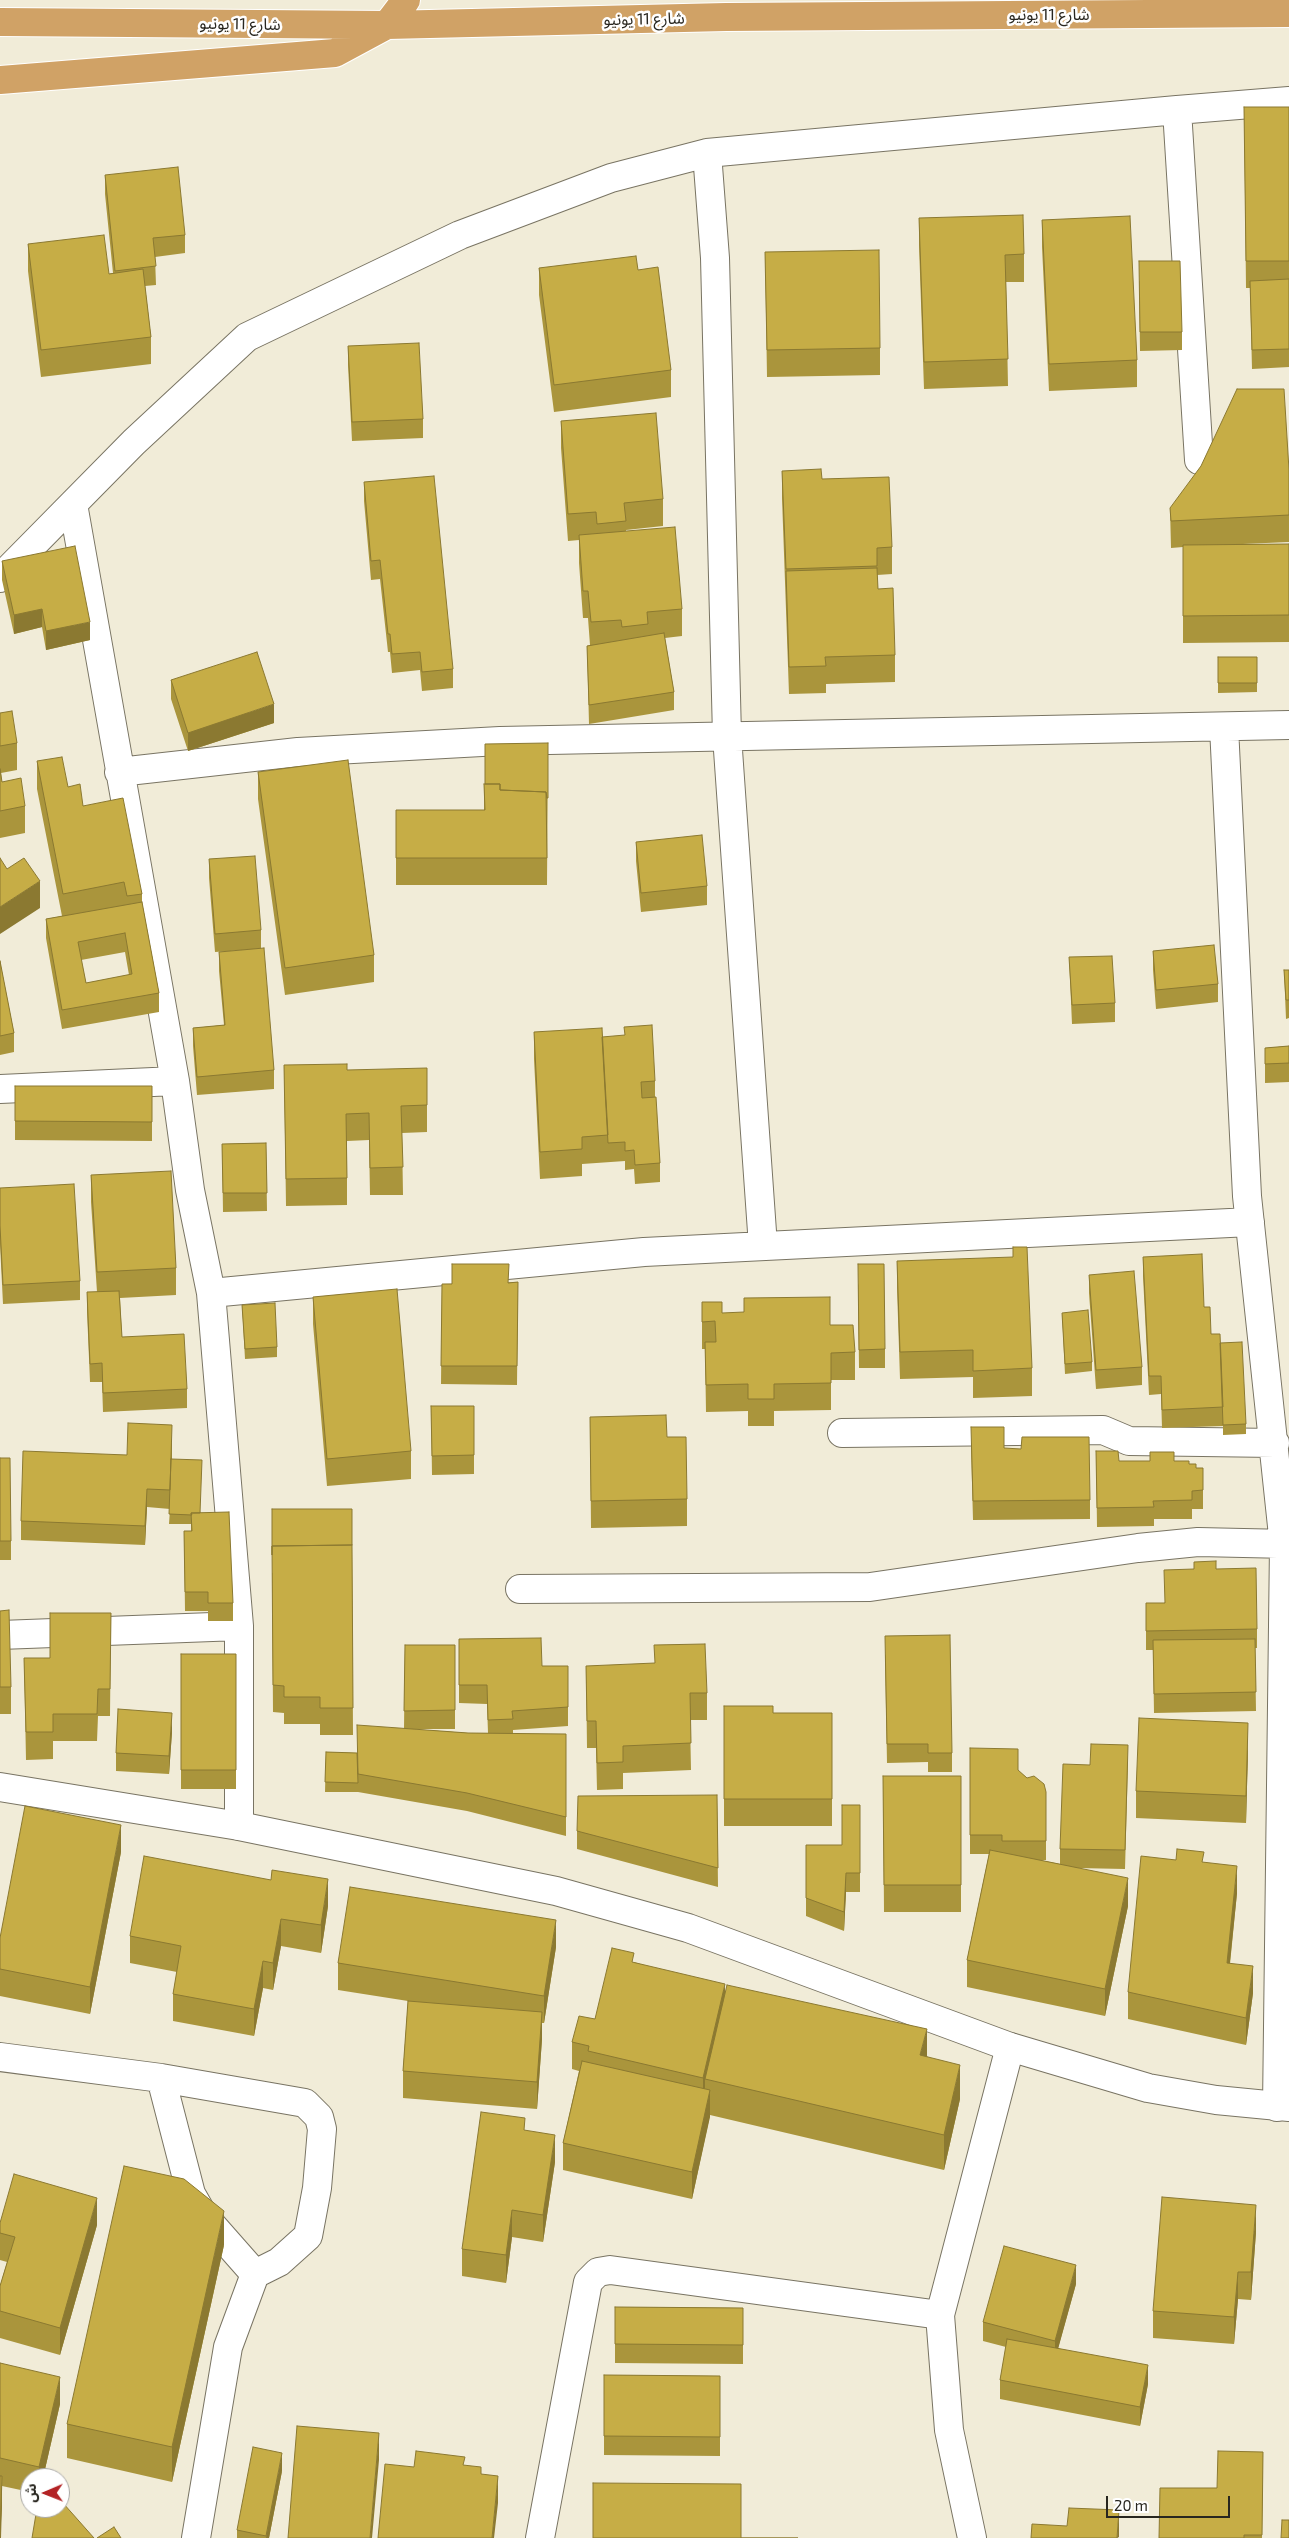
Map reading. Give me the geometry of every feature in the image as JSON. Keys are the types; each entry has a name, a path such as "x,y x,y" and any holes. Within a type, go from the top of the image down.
{"highway":[{"path":"0,80 335,53 387,25 406,0"},
{"name":"شارع 11 يونيو","path":"0,22 387,25 726,17 1289,13"}],"street":[{"path":"0,578 134,442 247,337 460,235 611,178 707,152 1289,101"},
{"path":"1177,110 1199,460"},
{"path":"707,152 715,258 727,736 763,1246"},
{"path":"73,504 175,1081 190,1190 211,1293 239,1626 239,1826"},
{"path":"119,772 298,752 500,741 1289,725"},
{"path":"0,1787 239,1826 556,1891 688,1928 1010,2047 1148,2088 1283,2107 1286,1545 1247,1196 1224,727"},
{"path":"0,1089 175,1081"},
{"path":"211,1293 644,1252 1250,1222"},
{"path":"842,1434 1103,1430 1130,1441 1275,1443"},
{"path":"520,1589 870,1587 1138,1548 1198,1542 1286,1545"},
{"path":"0,1635 239,1626"},
{"path":"972,2538 949,2430 940,2315 1010,2047"},
{"path":"0,2057 161,2078 306,2103 319,2117 322,2129 317,2188 308,2236 279,2262 255,2274 228,2347 196,2538"},
{"path":"161,2078 191,2194 203,2215 255,2274"},
{"path":"540,2538 588,2282 598,2272 610,2270 940,2315"}],"building":[{"path":"1244,107 1289,107 1289,261 1246,261"},
{"path":"178,167 185,235 153,238 156,266 115,271 105,175"},
{"path":"1023,215 1024,254 1005,255 1008,359 924,362 919,218"},
{"path":"1130,216 1137,360 1049,364 1042,220"},
{"path":"104,235 109,274 143,269 151,337 41,350 28,244"},
{"path":"879,250 880,348 767,350 765,252"},
{"path":"636,256 638,270 658,267 671,370 554,385 539,268"},
{"path":"1139,261 1180,261 1182,332 1140,332"},
{"path":"1289,279 1289,349 1252,350 1250,281"},
{"path":"419,343 423,419 352,422 348,346"},
{"path":"1237,389 1284,389 1289,470 1289,515 1171,521 1170,508 1201,466"},
{"path":"656,413 663,499 624,503 626,521 597,524 596,512 568,514 561,421"},
{"path":"821,469 822,479 889,477 892,547 877,548 877,566 786,569 782,471"},
{"path":"434,476 453,669 422,672 420,652 392,654 380,560 371,561 364,482"},
{"path":"675,527 682,609 647,612 648,624 622,627 621,620 591,622 588,591 583,591 579,535"},
{"path":"1289,544 1289,615 1183,616 1183,545"},
{"path":"75,546 90,622 46,631 42,609 14,615 2,561"},
{"path":"877,568 878,589 893,588 895,655 825,657 826,666 789,667 786,571"},
{"path":"664,633 674,692 589,705 587,646"},
{"path":"257,652 274,704 188,733 171,680"},
{"path":"1218,657 1257,657 1257,683 1218,683"},
{"path":"12,711 17,743 0,746 0,713"},
{"path":"548,743 548,798 546,792 500,790 500,784 485,784 485,744"},
{"path":"62,757 68,787 80,784 83,806 123,798 142,894 127,896 124,882 63,894 37,761"},
{"path":"348,760 374,955 285,968 258,772"},
{"path":"0,769 2,782 21,778 25,806 0,811"},
{"path":"484,784 500,784 500,790 546,792 547,858 396,858 396,810 485,810"},
{"path":"702,835 707,886 641,893 636,842"},
{"path":"255,856 261,930 215,934 209,859"},
{"path":"0,858 7,869 24,858 40,881 0,907"},
{"path":"142,902 159,993 62,1010 46,919","holes":["125,933 132,974 86,983 78,942"]},
{"path":"1214,945 1218,984 1156,990 1153,951"},
{"path":"264,948 274,1070 197,1077 193,1028 225,1025 219,952"},
{"path":"1112,956 1115,1003 1072,1005 1069,957"},
{"path":"0,961 14,1033 0,1036"},
{"path":"1284,970 1289,970 1289,1000 1286,1000"},
{"path":"652,1025 655,1081 641,1082 642,1098 656,1097 660,1163 635,1165 634,1150 625,1151 625,1142 608,1143 602,1037 625,1035 624,1027"},
{"path":"602,1028 608,1135 582,1137 582,1149 540,1152 534,1032"},
{"path":"1289,1046 1289,1063 1265,1064 1265,1048"},
{"path":"347,1064 347,1070 427,1068 427,1105 401,1106 403,1167 370,1168 369,1113 346,1114 347,1178 286,1179 284,1065"},
{"path":"15,1086 152,1086 152,1122 15,1121"},
{"path":"266,1143 267,1193 223,1193 222,1144"},
{"path":"171,1171 176,1268 97,1272 91,1175"},
{"path":"74,1184 80,1281 3,1285 0,1188"},
{"path":"1013,1247 1027,1247 1032,1368 973,1371 973,1350 900,1352 897,1261 1013,1257"},
{"path":"1202,1254 1204,1307 1210,1307 1211,1334 1220,1334 1223,1407 1162,1410 1161,1376 1149,1376 1143,1257"},
{"path":"452,1264 509,1264 508,1283 518,1282 517,1366 441,1366 442,1284 452,1284"},
{"path":"858,1264 884,1264 885,1349 859,1350"},
{"path":"1134,1271 1142,1367 1096,1370 1089,1275"},
{"path":"397,1289 411,1451 327,1459 313,1297"},
{"path":"119,1291 122,1337 184,1334 187,1389 103,1393 102,1363 90,1364 87,1292"},
{"path":"830,1297 830,1325 853,1325 855,1352 831,1353 831,1383 774,1384 774,1399 748,1399 748,1384 706,1385 705,1342 716,1342 715,1321 702,1322 702,1302 722,1302 722,1313 744,1312 744,1298"},
{"path":"275,1303 277,1347 245,1349 242,1305"},
{"path":"1088,1310 1092,1362 1065,1364 1062,1313"},
{"path":"1242,1342 1246,1424 1223,1425 1220,1343"},
{"path":"431,1406 474,1406 474,1455 432,1456"},
{"path":"666,1415 667,1437 686,1437 687,1499 591,1501 590,1417"},
{"path":"128,1423 172,1425 170,1490 147,1489 145,1526 21,1521 23,1451 127,1455"},
{"path":"971,1427 1004,1427 1004,1448 1021,1449 1022,1437 1089,1437 1090,1500 973,1501"},
{"path":"1096,1451 1118,1451 1119,1461 1150,1461 1150,1452 1174,1452 1174,1461 1189,1461 1189,1464 1196,1464 1196,1468 1203,1468 1203,1490 1192,1491 1192,1500 1153,1501 1154,1507 1097,1508"},
{"path":"0,1458 10,1458 11,1541 0,1541"},
{"path":"171,1459 202,1460 200,1513 191,1513 192,1515 169,1514"},
{"path":"272,1509 352,1509 352,1545 272,1546"},
{"path":"229,1512 233,1603 208,1603 208,1592 185,1592 184,1531 192,1531 191,1513"},
{"path":"352,1545 353,1708 320,1708 320,1697 284,1697 284,1686 273,1685 272,1546"},
{"path":"1216,1561 1216,1569 1256,1568 1257,1629 1146,1631 1146,1603 1165,1603 1164,1570 1194,1569 1194,1562"},
{"path":"9,1610 11,1687 0,1687 0,1611"},
{"path":"50,1613 111,1613 110,1689 98,1689 97,1714 53,1714 53,1732 26,1732 24,1658 50,1658"},
{"path":"950,1635 952,1753 928,1753 928,1744 887,1744 885,1636"},
{"path":"541,1638 542,1666 568,1666 568,1707 512,1711 513,1719 488,1720 487,1685 459,1685 459,1639"},
{"path":"1255,1639 1256,1692 1154,1694 1153,1640"},
{"path":"705,1644 707,1693 690,1693 691,1743 623,1746 623,1762 597,1763 596,1721 587,1721 586,1666 655,1663 654,1645"},
{"path":"405,1645 455,1645 455,1710 404,1711"},
{"path":"181,1654 236,1654 236,1770 181,1770"},
{"path":"724,1706 773,1706 773,1713 832,1713 832,1799 724,1799"},
{"path":"118,1709 172,1713 169,1756 116,1753"},
{"path":"1139,1718 1248,1723 1246,1796 1136,1791"},
{"path":"357,1725 468,1733 566,1734 566,1817 467,1793 358,1774"},
{"path":"1091,1744 1128,1745 1125,1850 1060,1849 1063,1764 1090,1765"},
{"path":"970,1748 1018,1749 1018,1770 1027,1778 1034,1776 1044,1784 1046,1792 1046,1841 1002,1841 1002,1835 970,1835"},
{"path":"326,1752 357,1753 358,1783 325,1782"},
{"path":"883,1776 961,1776 961,1885 884,1885"},
{"path":"717,1795 718,1868 577,1831 578,1796"},
{"path":"842,1805 860,1805 860,1873 846,1873 844,1912 806,1898 806,1845 842,1845"},
{"path":"25,1806 121,1825 90,1987 0,1969 0,1938"},
{"path":"1177,1849 1204,1852 1202,1862 1237,1866 1227,1963 1253,1966 1246,2018 1128,1992 1141,1856 1176,1860"},
{"path":"990,1850 1128,1878 1105,1989 967,1960"},
{"path":"144,1856 271,1880 272,1870 328,1879 321,1925 281,1919 273,1963 263,1961 254,2009 173,1994 181,1946 130,1936"},
{"path":"350,1887 556,1920 544,1996 338,1963"},
{"path":"612,1948 634,1953 632,1962 725,1984 703,2078 588,2051 589,2046 572,2042 579,2016 595,2019"},
{"path":"727,1985 927,2029 920,2055 960,2065 944,2135 705,2079"},
{"path":"408,2001 542,2012 537,2082 403,2071"},
{"path":"582,2061 710,2090 692,2172 563,2143"},
{"path":"481,2112 525,2118 524,2130 555,2135 543,2215 512,2210 506,2255 462,2249"},
{"path":"124,2166 184,2179 224,2211 172,2447 67,2424"},
{"path":"14,2174 97,2198 60,2328 0,2311 0,2286 15,2237 0,2233 0,2223"},
{"path":"1162,2197 1256,2205 1251,2272 1238,2272 1234,2317 1153,2311"},
{"path":"1004,2246 1076,2265 1055,2341 983,2322"},
{"path":"615,2307 743,2308 743,2345 615,2344"},
{"path":"1007,2339 1148,2365 1140,2407 1000,2380"},
{"path":"0,2363 60,2377 39,2467 0,2458"},
{"path":"604,2375 720,2376 720,2437 604,2436"},
{"path":"297,2426 379,2433 370,2538 288,2538"},
{"path":"253,2447 282,2453 266,2536 237,2530"},
{"path":"416,2451 465,2457 463,2465 481,2467 481,2474 498,2476 492,2538 378,2538 385,2464 414,2467"},
{"path":"1218,2451 1263,2452 1262,2535 1244,2535 1244,2538 1159,2538 1160,2488 1217,2488"},
{"path":"0,2476 2,2476 0,2538"},
{"path":"593,2483 741,2484 741,2538 593,2538"},
{"path":"1069,2508 1119,2510 1117,2538 1031,2538 1032,2524 1067,2526"},
{"path":"70,2511 94,2538 32,2538 35,2518 70,2518"},
{"path":"1282,2520 1289,2520 1289,2538 1281,2538"},
{"path":"114,2527 121,2538 97,2538"}]}
